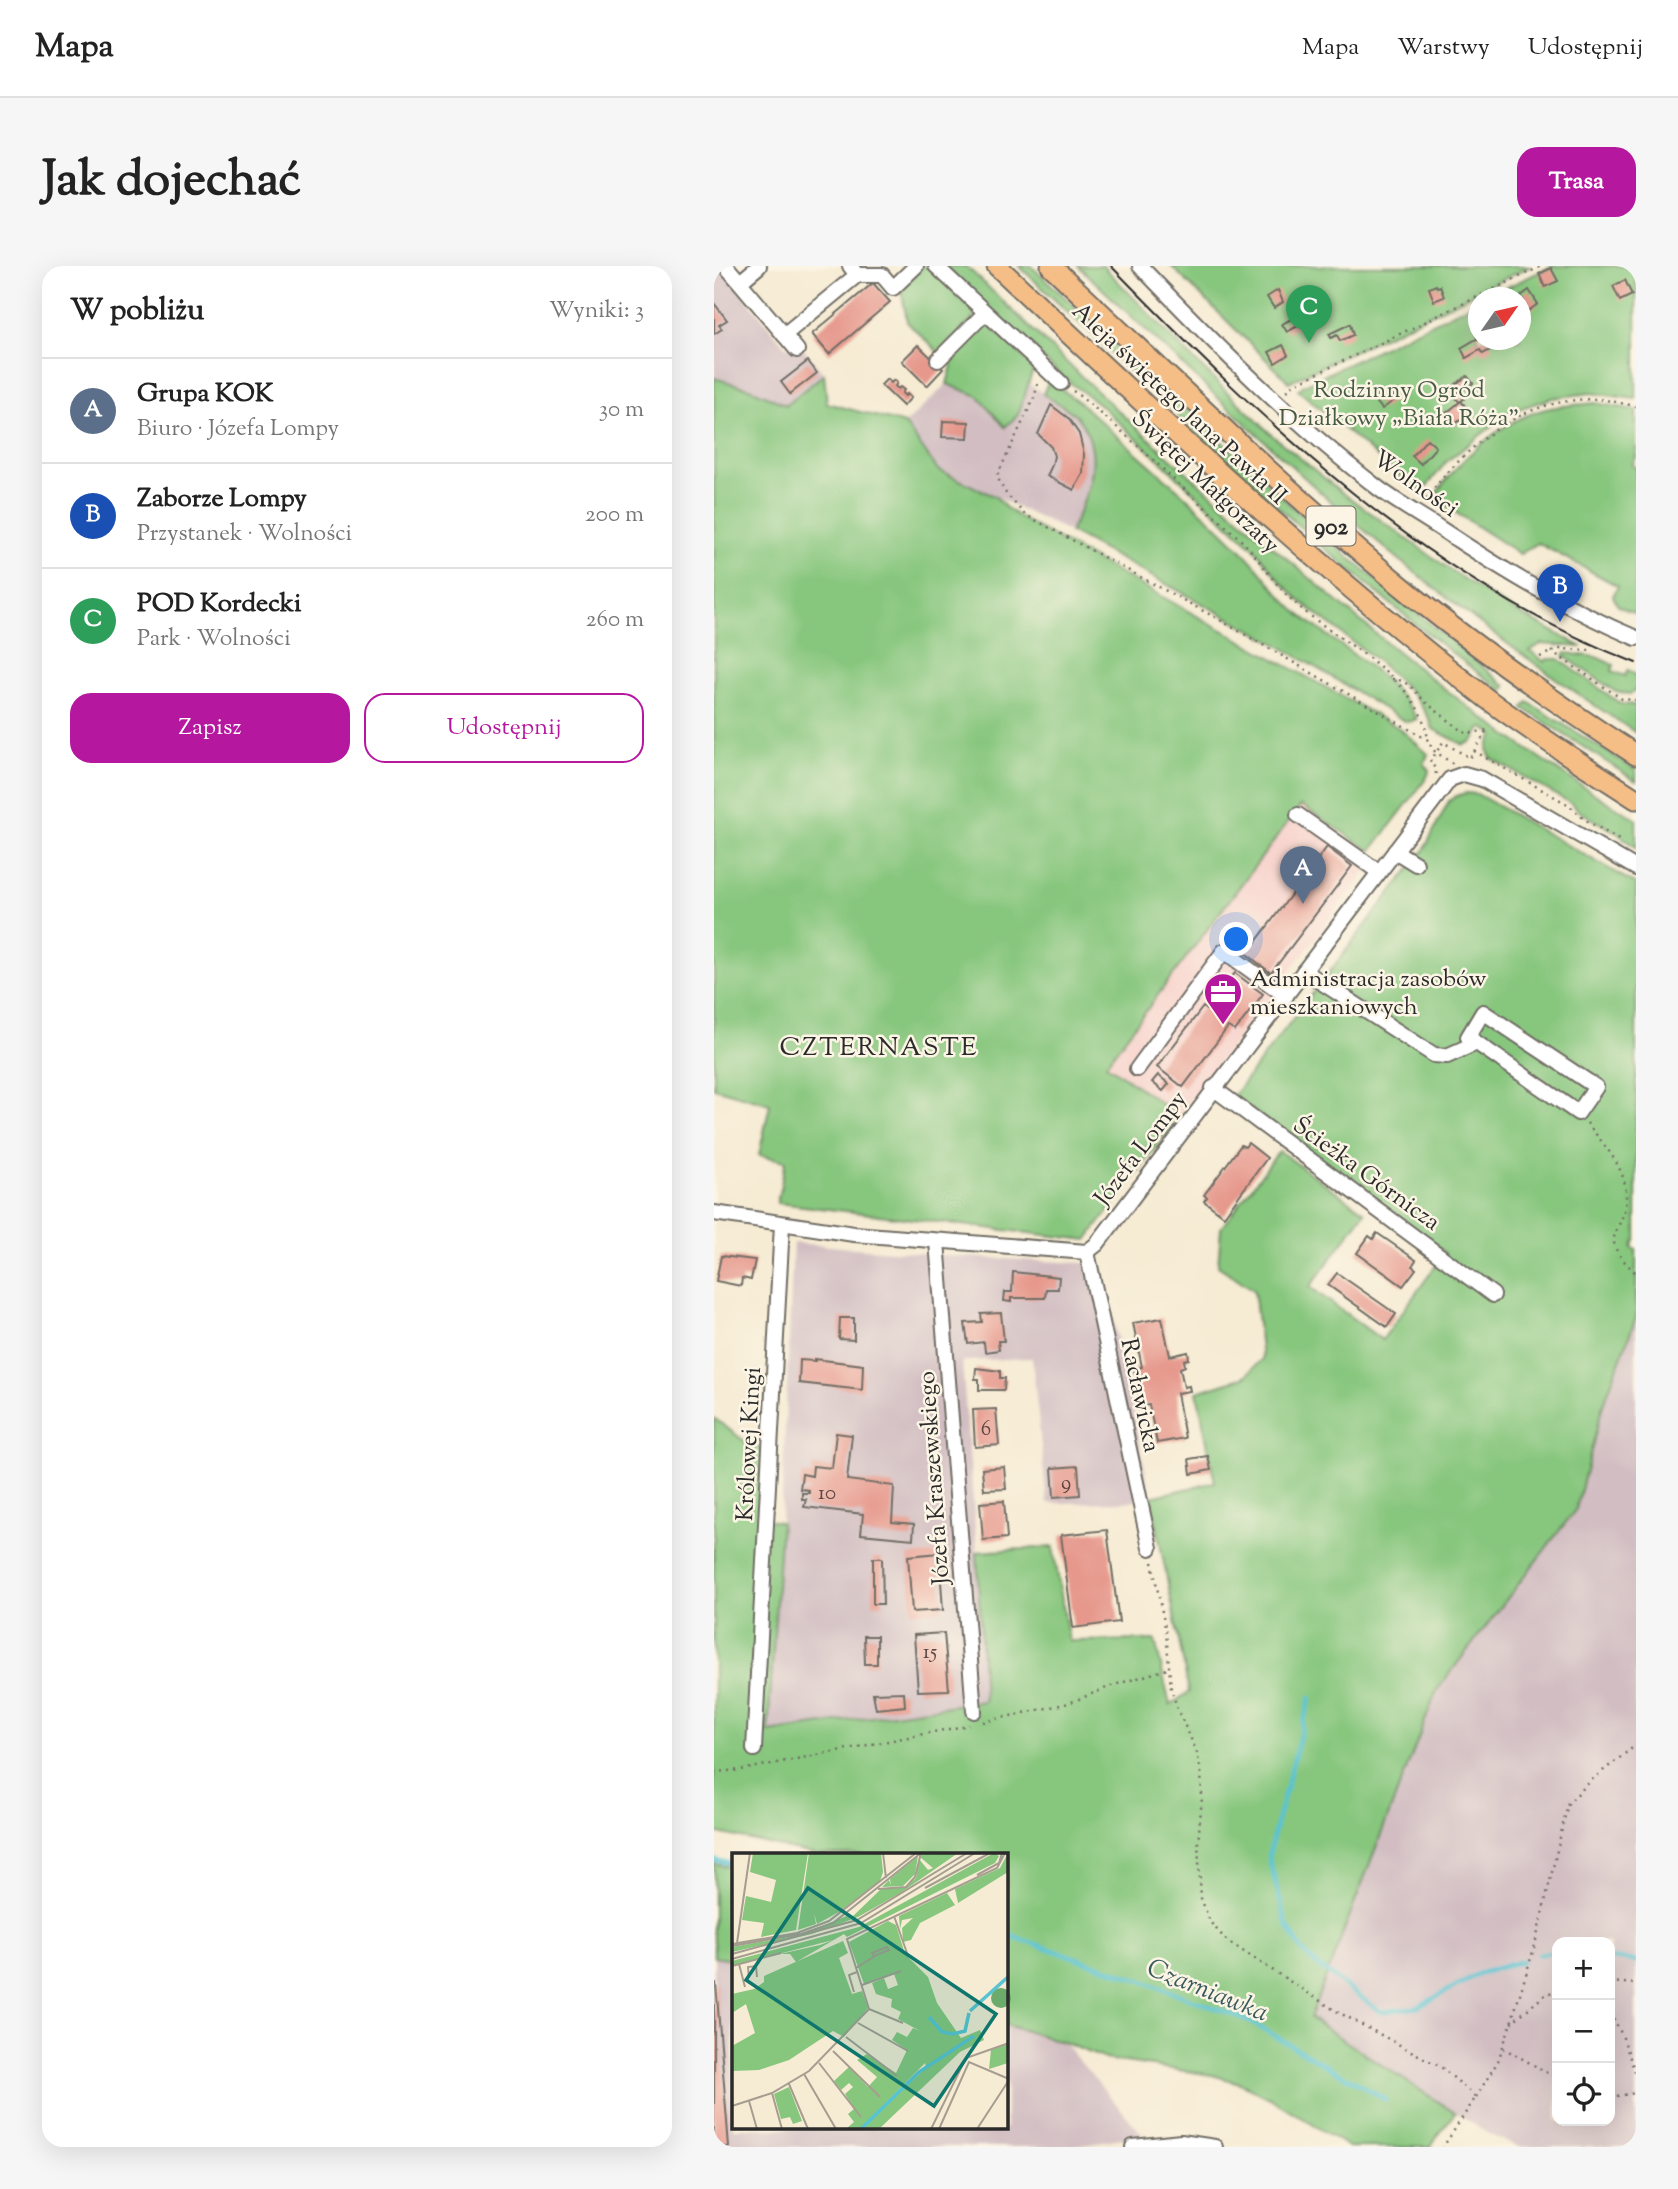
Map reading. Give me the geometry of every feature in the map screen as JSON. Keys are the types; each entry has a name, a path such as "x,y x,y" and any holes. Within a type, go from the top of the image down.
{"main road":[{"name":"Aleja świętego Jana Pawła II","path":"997,266 1260,511 1329,571 1488,699 1636,799"},
{"name":"Aleja świętego Jana Pawła II","path":"1051,266 1263,465 1412,595 1500,663 1636,755"}],"street":[{"path":"726,266 797,350"},
{"path":"740,282 759,266"},
{"path":"784,335 854,270 881,275 893,288 915,266"},
{"path":"936,266 1061,383"},
{"name":"Wolności","path":"1140,266 1269,393 1325,445 1380,489 1504,569 1593,619 1636,638"},
{"path":"938,360 985,313"},
{"path":"1459,774 1475,776 1493,785 1636,867"},
{"name":"Józefa Lompy","path":"1087,1251 1097,1244 1441,787 1459,774"},
{"path":"1298,815 1379,872"},
{"path":"1395,851 1416,864"},
{"path":"1137,1069 1224,951 1286,996"},
{"path":"1304,971 1434,1055 1447,1056 1476,1043"},
{"path":"1483,1012 1596,1087 1578,1113 1468,1037 1483,1012"},
{"name":"Ścieżka Górnicza","path":"1213,1088 1493,1295"},
{"path":"714,1213 782,1224 937,1241 1087,1251"},
{"name":"Królowej Kingi","path":"754,1749 782,1224"},
{"name":"Józefa Kraszewskiego","path":"937,1241 974,1711"},
{"name":"Racławicka","path":"1087,1251 1150,1548"},
{"path":"1133,2147 1181,2142 1215,2147"}],"path":[{"path":"1289,389 1542,266"},
{"path":"1043,367 1034,398 997,476 1004,491 1024,514 1220,620 1428,740 1433,750 1451,761 1459,774"},
{"name":"Świętej Małgorzaty","path":"1061,383 1116,425 1235,535 1303,611 1367,657 1392,679 1418,709 1428,740"},
{"path":"1425,499 1454,464 1486,435 1515,416 1549,404 1595,399 1636,406"},
{"path":"1540,657 1551,651 1590,650"},
{"path":"1551,651 1622,699 1636,700"},
{"path":"1392,679 1400,680 1415,689 1426,703 1467,734 1487,730"},
{"path":"1474,751 1569,805 1584,819"},
{"path":"1578,1113 1619,1167 1626,1194 1613,1235 1614,1249 1636,1273"},
{"path":"1150,1548 1171,1668 1171,1689 1196,1750 1201,1770 1202,1797 1198,1843 1201,1898 1210,1922 1227,1941 1335,2011 1441,2067 1476,2097"},
{"path":"714,1772 781,1763 1069,1703 1114,1685 1171,1668"},
{"path":"1443,2147 1498,2061 1503,2048 1535,1945 1568,1803 1594,1778 1636,1745"},
{"path":"1615,1982 1636,1984"},
{"path":"1511,2023 1546,1994 1552,1992"},
{"path":"1615,2022 1636,2075"},
{"path":"1503,2048 1552,2075"},
{"path":"1615,2096 1636,2093"}],"shaded area":[{"path":"714,266 719,266 786,347 796,340 824,374 786,405 749,388 714,378"},
{"path":"947,384 1018,415 1029,384 1074,414 1086,431 1093,452 1093,476 1086,500 1070,532 938,470 905,424"},
{"path":"1301,805 1374,861 1179,1116 1106,1064"},
{"path":"793,1243 965,1257 1102,1264 1151,1497 1125,1502 1047,1503 1032,1358 962,1361 977,1552 984,1701 768,1732 781,1522"},
{"path":"1636,1318 1636,2147 1520,2147 1492,2136 1309,2019 1437,1690 1576,1509 1602,1408"},
{"path":"714,1956 732,1960 732,2130 1008,2130 1008,2026 1063,2042 1143,2135 1063,2147 714,2147"}],"green space":[{"path":"927,266 974,311 975,316 939,353 907,322 901,287 922,267"},
{"path":"944,266 966,266 1168,456 1343,607 1423,672 1548,764 1636,819 1636,848 1572,804 1492,759 1488,750 1494,735 1482,727 1473,741 1464,745 1433,729 1413,694 1379,662 1301,602 1254,548 1098,403 1065,379"},
{"path":"1019,266 1031,266 1334,545 1506,686 1503,691 1376,592 1254,486"},
{"path":"1078,266 1103,266 1192,358 1273,436 1340,491 1459,576 1511,609 1582,647 1541,644 1530,651 1545,662 1547,659 1559,659 1621,704 1636,705 1636,733 1481,624 1371,536 1270,446"},
{"path":"1171,266 1531,266 1487,287 1468,287 1468,296 1289,382"},
{"name":"Rodzinny Ogród Działkowy „Biała Róża”","path":"1552,266 1636,266 1636,399 1591,393 1552,398 1512,411 1447,461 1424,490 1419,490 1298,390 1468,306 1468,350 1531,350 1531,287 1507,287"},
{"path":"987,323 1034,367 1018,415 1005,427 978,396 947,384 952,365 948,361"},
{"path":"824,374 827,403 905,424 938,470 996,497 1006,508 1024,520 1399,728 1428,754 1424,764 1430,770 1426,779 1371,851 1301,805 1106,1064 1179,1116 1087,1240 777,1203 786,1161 759,1155 770,1104 714,1088 714,378 749,388 786,405"},
{"path":"1049,380 1079,402 1205,515 1252,561 1298,613 1379,674 1407,703 1417,719 1409,722 1403,720 1270,640 1070,532 1092,473 1091,443 1075,415 1043,394"},
{"path":"1595,403 1636,410 1636,457 1632,465 1636,467 1636,614 1618,606 1613,596 1618,586 1538,543 1520,554 1433,498 1468,456 1513,422 1546,409"},
{"path":"1566,653 1596,657 1614,665 1612,671 1625,676 1628,670 1636,675 1636,690 1630,694 1616,692 1564,656"},
{"path":"1528,702 1636,770 1636,781 1523,708"},
{"path":"1477,794 1636,884 1636,1238 1632,1248 1636,1250 1636,1318 1602,1408 1576,1509 1437,1690 1310,2018 1455,2113 1431,2147 1349,2147 1270,2098 1240,2083 1212,2075 1105,2059 1063,2042 1008,2026 1008,1853 807,1853 714,1832 714,1418 751,1446 765,1449 760,1519 781,1522 768,1732 984,1701 977,1552 1053,1547 1069,1641 1155,1640 1170,1705 1189,1692 1151,1497 1215,1482 1197,1392 1244,1377 1262,1359 1254,1290 1218,1266 1221,1228 1279,1151 1365,1212 1310,1287 1382,1340 1445,1253 1233,1096 1424,850 1449,801 1456,796"},
{"path":"714,1864 732,1867 732,1960 714,1957"}],"building":[{"path":"1551,268 1558,281 1545,287 1539,274"},
{"path":"1625,280 1632,295 1620,301 1613,286"},
{"path":"873,283 890,302 829,354 812,334"},
{"path":"1440,286 1444,297 1434,301 1429,288"},
{"path":"1278,290 1283,302 1274,308 1267,297"},
{"path":"1531,293 1538,304 1531,309"},
{"path":"714,303 727,320 719,325 722,329 714,334"},
{"path":"1304,306 1311,319 1287,332 1282,324 1295,317 1293,313"},
{"path":"1350,324 1353,335 1340,341 1337,335 1331,338 1329,334"},
{"path":"1468,344 1468,350 1480,350 1466,358 1461,348"},
{"path":"918,345 943,369 927,386 902,361"},
{"path":"1283,345 1288,355 1275,363 1269,352"},
{"path":"808,361 817,373 790,394 781,382"},
{"path":"1467,376 1473,383 1462,391 1456,384"},
{"path":"887,379 891,383 894,380 897,383 895,386 904,390 902,393 911,398 903,406 881,385"},
{"path":"1455,386 1464,399 1459,402 1450,389"},
{"path":"1380,393 1384,399 1391,393 1396,399 1382,409 1373,398"},
{"path":"1461,401 1470,412 1454,425 1445,414"},
{"path":"1051,405 1068,418 1079,434 1084,454 1083,474 1074,490 1047,476 1054,456 1051,447 1038,434"},
{"path":"943,421 969,422 968,438 942,437"},
{"path":"1427,439 1436,447 1421,464 1412,456"},
{"path":"1327,847 1352,866 1271,973 1239,948 1247,937 1255,943"},
{"path":"1235,973 1263,994 1235,1031 1228,1027 1183,1087 1157,1067 1203,1007 1206,1010"},
{"path":"1158,1075 1169,1084 1163,1091 1152,1082"},
{"path":"1248,1143 1267,1158 1224,1216 1204,1201 1207,1197 1204,1195 1241,1145 1245,1147"},
{"path":"1377,1233 1416,1260 1412,1266 1416,1269 1403,1286 1357,1253 1369,1236 1373,1239"},
{"path":"721,1256 755,1260 751,1280 742,1278 741,1286 716,1281"},
{"path":"1013,1272 1059,1277 1058,1289 1046,1289 1045,1298 1011,1298 1011,1302 1004,1301 1005,1292 1012,1292"},
{"path":"1337,1273 1396,1314 1387,1327 1328,1285"},
{"path":"1001,1313 1004,1341 998,1341 999,1350 985,1352 984,1342 968,1344 965,1323 982,1322 981,1314"},
{"path":"840,1318 854,1318 854,1340 839,1339"},
{"path":"1162,1318 1170,1356 1188,1352 1189,1359 1184,1360 1185,1366 1180,1368 1184,1387 1189,1386 1190,1391 1177,1393 1185,1438 1157,1443 1149,1405 1141,1406 1139,1400 1134,1369 1142,1367 1133,1323"},
{"path":"815,1359 863,1365 862,1390 799,1383 800,1360"},
{"path":"976,1368 1000,1371 1000,1378 1005,1378 1004,1390 979,1390 979,1379 975,1379"},
{"path":"996,1409 999,1445 975,1447 973,1410"},
{"path":"836,1433 852,1435 847,1480 894,1486 892,1522 914,1524 913,1539 861,1534 863,1514 804,1507 806,1499 802,1499 802,1493 809,1493 809,1490 800,1489 802,1474 812,1476 813,1466 832,1468"},
{"path":"1208,1456 1211,1470 1191,1474 1189,1459"},
{"path":"1078,1466 1080,1495 1054,1497 1052,1468"},
{"path":"1004,1467 1006,1489 984,1490 982,1469"},
{"path":"1004,1501 1007,1538 983,1540 980,1503"},
{"path":"1107,1530 1119,1622 1073,1628 1061,1535"},
{"path":"939,1553 943,1610 912,1612 908,1556"},
{"path":"873,1558 882,1558 883,1604 873,1604"},
{"path":"944,1633 949,1690 918,1691 914,1635"},
{"path":"864,1636 877,1636 877,1664 865,1664"},
{"path":"904,1692 905,1706 876,1709 873,1693"},
{"path":"716,1983 729,2147 714,2147"}],"waterway":[{"path":"1310,1698 1269,1859 1287,1926 1301,1949 1315,1964 1381,2012 1418,2007 1478,1974 1522,1961"},
{"name":"Czarniawka","path":"714,1860 732,1864"},
{"name":"Czarniawka","path":"1008,1935 1247,2020 1386,2100"},
{"path":"1539,1955 1552,1952"},
{"path":"1615,1959 1636,1961"}],"tram line":[{"path":"1111,266 1228,383 1290,439 1353,493 1419,543 1488,589 1560,629 1636,663"}],"place":[{"name":"POD Kordecki","path":"1309,343"},
{"name":"Zaborze Lompy","path":"1560,622"},
{"name":"Grupa KOK","path":"1303,904"},
{"name":"Administracja zasobów mieszkaniowych","path":"1223,1026"}],"district":[{"name":"CZTERNASTE","path":"879,1046"}]}
